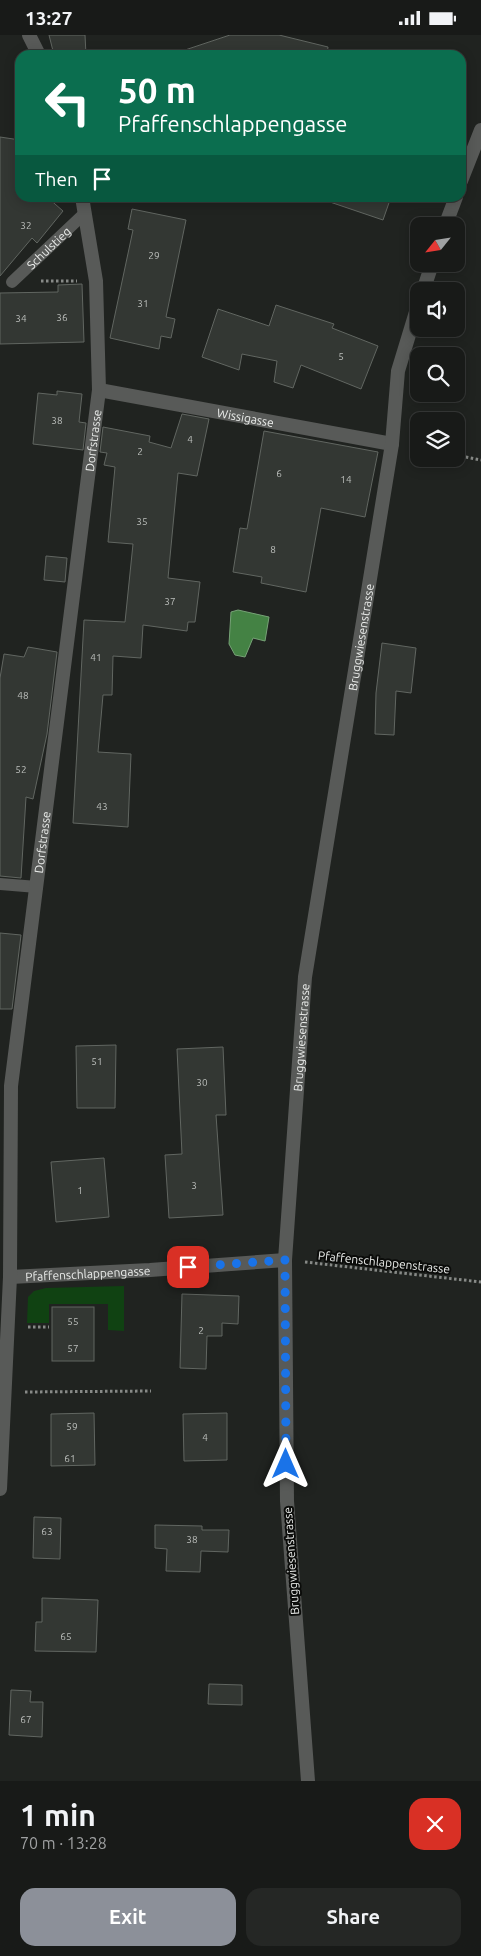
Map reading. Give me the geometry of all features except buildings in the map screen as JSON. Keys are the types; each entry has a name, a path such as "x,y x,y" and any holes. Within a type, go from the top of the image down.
{"street":[{"path":"29,35 36,50"},
{"path":"466,168 481,130"},
{"name":"Dorfstrasse","path":"0,1489 10,1277 11,1086 99,391 96,281 83,202"},
{"path":"449,217 454,202"},
{"name":"Bruggwiesenstrasse","path":"308,1781 286,1501 285,1260 305,977 392,444 398,371 410,332"},
{"name":"Wissigasse","path":"99,391 392,444"},
{"name":"Pfaffenschlappengasse","path":"10,1277 150,1270 285,1260"}],"lane":[{"name":"Schulstieg","path":"12,282 85,213"},
{"path":"0,884 37,887"}],"path":[{"name":"Schulstieg","path":"12,282 96,281"},
{"path":"465,457 481,460"},
{"name":"Pfaffenschlappenstrasse","path":"285,1260 481,1282"},
{"path":"4,1392 151,1391"}],"shaded area":[{"path":"238,610 269,617 265,641 253,638 245,657 235,655 229,644 231,612"},
{"path":"124,1286 124,1331 108,1330 108,1304 49,1304 49,1323 27,1323 28,1297 34,1291 46,1288"}],"route":[{"path":"188,1267 285,1260 286,1464"}]}
